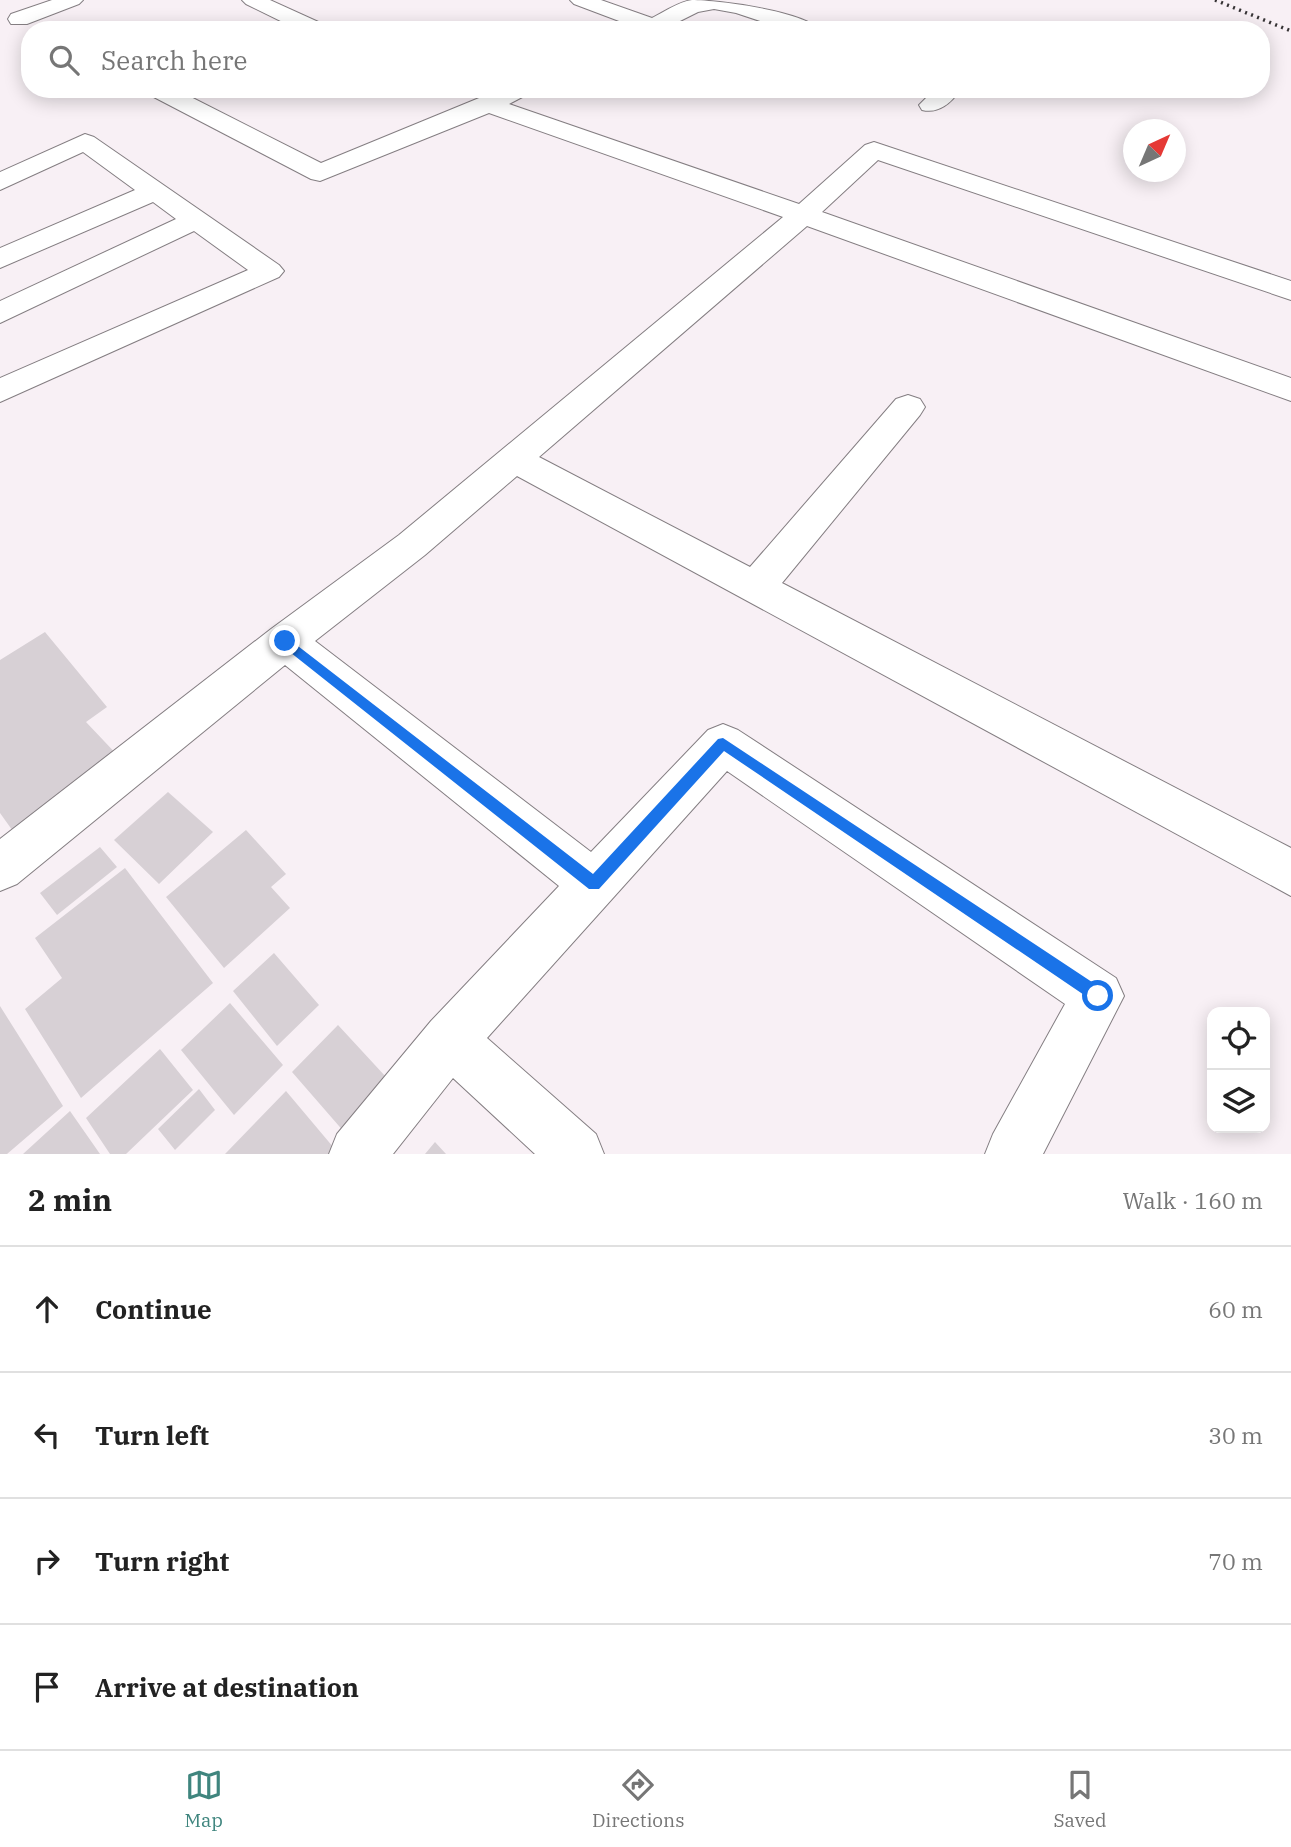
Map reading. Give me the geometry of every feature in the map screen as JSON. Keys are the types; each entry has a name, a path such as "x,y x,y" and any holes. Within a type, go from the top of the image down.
{"street":[{"path":"22,21 72,0"},
{"path":"253,0 298,21"},
{"path":"580,0 631,21"},
{"path":"663,21 712,1 737,6 781,21"},
{"path":"0,37 21,22"},
{"path":"174,98 320,173 480,98"},
{"path":"476,99 1291,390"},
{"path":"0,182 85,142 269,271 0,391"},
{"path":"0,159 26,147"},
{"path":"0,868 285,641 412,545 803,215 874,150 1291,291"},
{"path":"0,258 155,191"},
{"path":"0,313 196,220"},
{"path":"755,588 908,407"},
{"path":"514,459 1291,873"},
{"path":"285,641 594,884"},
{"path":"357,1154 450,1040 723,744 1098,996 1013,1154"},
{"path":"450,1040 576,1154"}],"building":[{"path":"45,632 107,707 86,722 122,760 15,834 0,813 0,660"},
{"path":"168,792 213,832 159,884 114,840"},
{"path":"246,830 286,874 271,887 290,908 224,968 166,897"},
{"path":"100,847 117,867 57,915 40,893"},
{"path":"125,868 213,983 81,1098 25,1009 62,978 35,938"},
{"path":"274,953 319,1005 277,1046 233,991"},
{"path":"230,1003 283,1065 234,1115 181,1050"},
{"path":"0,1006 63,1106 7,1154 0,1154"},
{"path":"338,1025 398,1090 352,1141 292,1072"},
{"path":"160,1049 193,1090 126,1154 110,1154 86,1118"},
{"path":"199,1089 215,1110 175,1150 158,1129"},
{"path":"286,1091 339,1154 225,1154"},
{"path":"70,1111 100,1154 23,1154"},
{"path":"435,1142 446,1154 425,1154"}],"railway":[{"path":"1215,0 1266,21"},
{"path":"1270,22 1291,31"}],"route":[{"path":"285,641 594,884 723,744 1098,996"}]}
